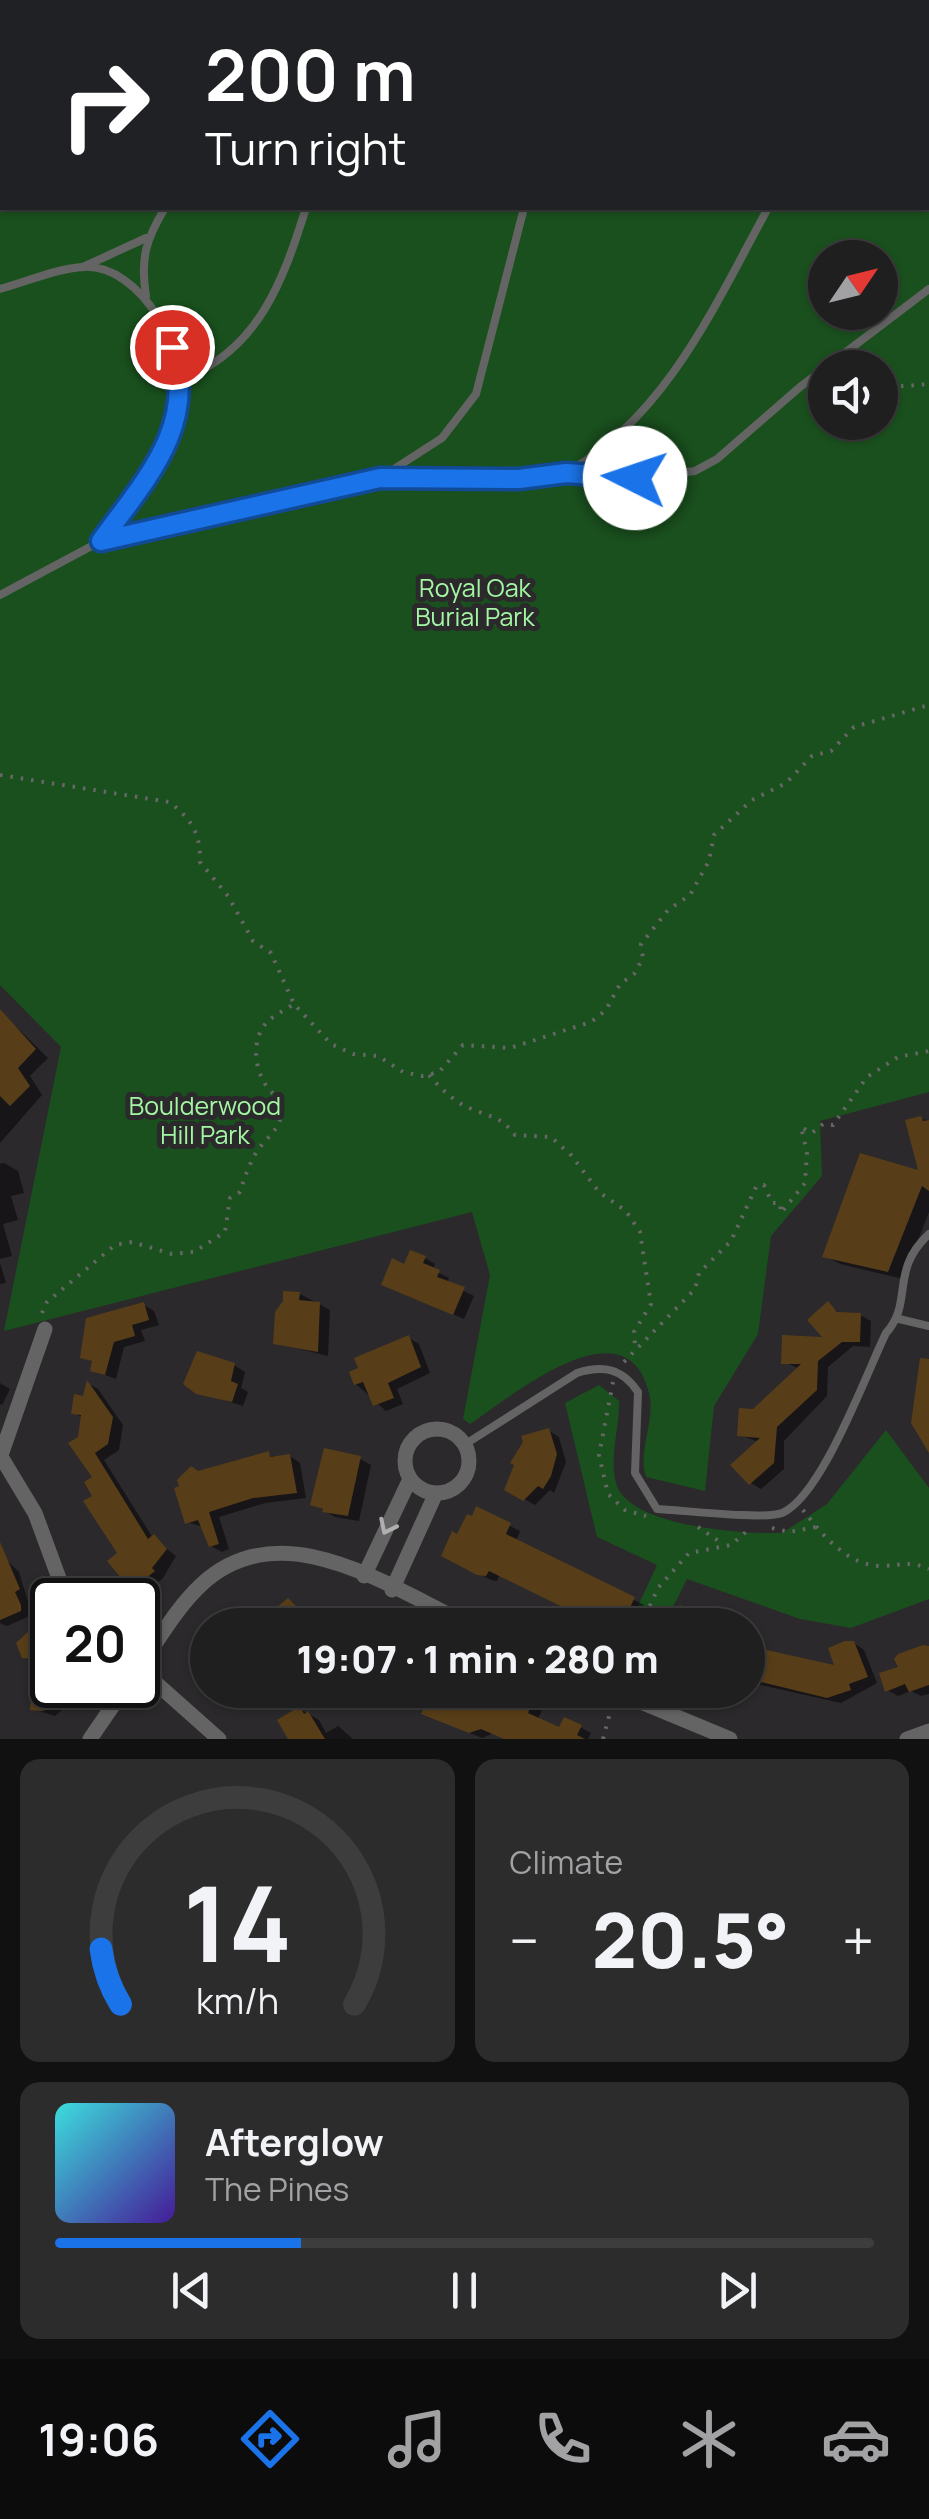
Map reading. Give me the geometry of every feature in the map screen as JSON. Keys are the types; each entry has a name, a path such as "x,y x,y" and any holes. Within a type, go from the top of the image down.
{"street":[{"path":"44,1329 0,1455 35,1513 60,1578"},
{"path":"436,1429 457,1436 464,1445 468,1456 464,1477 448,1491 422,1489 410,1479 405,1458 415,1438 436,1429"},
{"path":"364,1576 410,1479"},
{"path":"392,1590 436,1493"},
{"path":"160,1637 187,1599 206,1581 259,1552 316,1556 432,1608"},
{"path":"160,1687 219,1739"},
{"path":"90,1739 111,1708"},
{"path":"655,1708 730,1739"},
{"path":"907,1739 929,1731"}],"lane":[{"path":"101,541 170,436 182,379 146,296 141,266 146,238 164,210"},
{"path":"182,379 232,353 254,331 290,259 305,210"},
{"path":"380,478 442,438 476,394 523,210"},
{"path":"566,473 598,454 646,409 702,325 767,210"},
{"path":"0,289 83,266 146,238"},
{"path":"83,266 124,281 146,296"},
{"path":"0,594 101,541 380,478 519,479 566,473 635,478 695,471 717,459 825,368 929,289"},
{"path":"464,1445 577,1373 596,1367 615,1370 638,1392 635,1474 657,1508 778,1515 798,1503 817,1476 886,1332 898,1319 902,1271 911,1251 929,1234"},
{"path":"898,1319 929,1326"}],"path":[{"path":"898,387 929,384"},
{"path":"0,775 169,802 187,815 201,842 200,862 228,896 253,941 271,954 294,1004 331,1044 354,1054 378,1056 403,1072 429,1075 438,1072 464,1045 510,1048 592,1022 606,1010 620,984 634,974 642,958 640,944 668,910 690,895 710,861 714,835 752,800 786,783 812,756 830,751 854,728 929,705"},
{"path":"44,1329 41,1314 47,1302 114,1245 132,1242 172,1254 194,1252 225,1232 230,1198 240,1192 248,1168 278,1130 283,1116 279,1098 263,1088 255,1072 260,1036 265,1023 294,1004"},
{"path":"657,1522 625,1510 608,1494 599,1456 615,1370 695,1288 699,1273 724,1253 756,1187 764,1185 772,1203 780,1203 781,1213 801,1192 806,1152 802,1127 812,1132 824,1124 833,1125 867,1076 898,1057 929,1051"},
{"path":"429,1075 446,1095 474,1110 501,1116 515,1134 551,1137 599,1192 626,1212 640,1232 650,1304 634,1332 636,1347"},
{"path":"798,1503 852,1560 878,1566 915,1562 929,1569"},
{"path":"691,1525 731,1546 757,1528"},
{"path":"766,1526 789,1532 816,1526"},
{"path":"650,1608 670,1570 688,1553 723,1544"},
{"path":"602,1739 610,1708"}],"green space":[{"name":"Royal Oak Burial Park","path":"0,210 929,210 929,1092 820,1121 822,1176 771,1236 758,1334 714,1406 705,1491 646,1477 649,1393 636,1366 617,1355 593,1355 566,1364 470,1424 463,1419 490,1275 472,1212 4,1331 61,1047 0,985"},
{"path":"599,1385 619,1401 614,1466 617,1486 627,1500 666,1519 742,1532 782,1533 827,1504 886,1430 929,1488 929,1599 851,1628 800,1619 687,1579 672,1608 637,1608 657,1565 597,1537 565,1403"}],"building":[{"path":"0,1009 36,1049 18,1068 30,1086 10,1106 0,1096"},
{"path":"921,1116 923,1121 929,1120 929,1191 922,1186 888,1272 822,1257 860,1153 918,1170 905,1120"},
{"path":"410,1250 426,1256 423,1263 440,1270 437,1277 465,1287 453,1315 381,1285 392,1258 404,1264"},
{"path":"283,1291 300,1292 299,1300 320,1302 318,1352 273,1344 275,1312 283,1301"},
{"path":"828,1301 837,1312 861,1313 860,1342 842,1342 818,1361 817,1390 777,1427 774,1463 749,1485 730,1465 760,1438 737,1436 739,1408 753,1409 801,1364 781,1364 782,1335 822,1337 807,1320"},
{"path":"144,1302 149,1320 132,1325 135,1336 114,1342 105,1375 90,1371 92,1361 80,1358 86,1318"},
{"path":"409,1335 421,1367 388,1383 394,1398 373,1406 363,1382 354,1385 349,1372 358,1368 354,1358"},
{"path":"197,1351 235,1363 231,1381 238,1384 232,1402 196,1394 183,1384"},
{"path":"920,1358 929,1359 929,1453 911,1423"},
{"path":"87,1380 113,1417 108,1444 95,1453 148,1539 154,1534 167,1549 152,1568 155,1571 146,1578 121,1578 107,1561 117,1553 83,1501 92,1496 84,1482 92,1477 68,1443 78,1437 81,1415 71,1414 74,1394 83,1396"},
{"path":"549,1428 557,1454 551,1476 543,1489 538,1486 523,1501 504,1490 514,1465 510,1463 523,1442 521,1436"},
{"path":"324,1448 361,1456 348,1516 322,1512 323,1509 310,1505"},
{"path":"269,1451 270,1457 290,1454 297,1493 253,1498 209,1512 219,1544 209,1547 198,1520 185,1524 174,1488 179,1486 177,1480 191,1466 198,1471"},
{"path":"476,1506 511,1523 506,1534 635,1597 630,1608 564,1608 489,1571 486,1576 477,1575 441,1556 452,1531 457,1534 467,1514 472,1516"},
{"path":"0,1542 20,1589 15,1592 21,1611 0,1620"},
{"path":"288,1598 298,1608 276,1608"},
{"path":"30,1630 30,1659 22,1658 16,1643"},
{"path":"854,1641 868,1677 849,1684 851,1690 827,1698 765,1683 765,1650 834,1665 828,1648"},
{"path":"929,1646 929,1685 909,1692 905,1684 885,1692 879,1673 898,1667 894,1659 898,1654"},
{"path":"301,1708 304,1714 308,1711 325,1739 288,1739 277,1720"},
{"path":"424,1708 530,1708 528,1713 559,1727 564,1717 582,1725 577,1735 585,1739 504,1739 481,1729 469,1733 421,1714"}],"route":[{"path":"172,347 182,379 179,408 170,436 101,541 159,531 380,478 519,479 566,473 635,478"}],"park label":[{"name":"Boulderwood Hill Park","path":"205,1120"}]}
